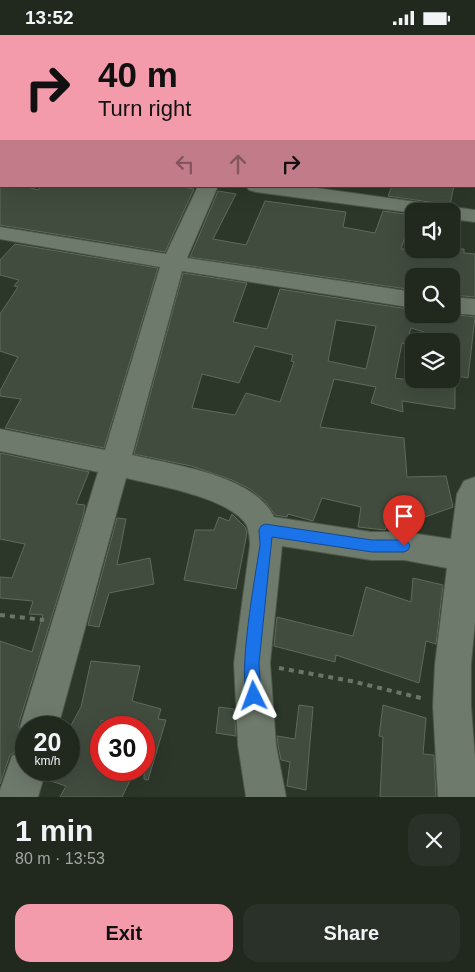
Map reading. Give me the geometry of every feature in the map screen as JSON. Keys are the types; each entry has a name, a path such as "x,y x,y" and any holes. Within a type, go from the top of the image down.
{"street":[{"path":"42,716 173,263 208,187"},
{"path":"270,187 352,193 405,204"},
{"path":"460,214 475,216"},
{"path":"0,233 292,283 405,299"},
{"path":"460,306 475,307"},
{"path":"0,441 115,463 191,482 225,493 245,503 256,515 265,530 266,545 252,663 257,745 266,797"},
{"path":"458,797 452,705 453,665 472,494 475,490"},
{"path":"265,530 372,546 404,546 465,556"},
{"path":"18,797 23,781"}],"path":[{"path":"0,615 70,623"},
{"path":"252,663 351,681 452,705"}],"building":[{"path":"0,187 28,187 38,190 41,187 182,187 194,189 165,252 0,225"},
{"path":"392,187 454,187 450,203 436,203 388,196"},
{"path":"218,191 236,194 213,239 246,245 265,201 346,212 343,227 375,233 383,211 405,214 405,237 401,249 405,249 405,258 460,258 460,249 464,249 464,253 475,254 475,297 460,296 460,268 405,268 405,289 190,257"},
{"path":"15,244 158,268 104,448 5,428 21,399 0,396 0,391 18,357 0,351 0,314 18,287 14,286 19,280 0,275 0,260"},
{"path":"183,273 247,283 233,322 267,329 280,289 405,309 405,323 460,323 460,315 475,317 468,378 460,377 460,333 427,333 411,328 409,333 405,333 405,344 402,343 395,378 405,379 405,388 455,388 455,409 402,401 403,412 371,403 376,387 334,379 320,427 404,438 407,477 446,476 453,507 414,521 413,531 386,527 385,530 358,527 361,507 322,498 313,521 288,514 287,517 275,515 265,501 250,489 232,480 191,466 134,454","holes":["336,320 376,326 366,369 328,361","255,346 293,355 291,361 294,362 280,402 246,393 235,415 192,408 202,374 239,383"]},
{"path":"0,453 89,472 76,504 85,505 83,516 21,716 15,716 15,751 10,755 0,784 0,641 32,652 43,615 29,614 33,601 0,598 0,577 12,578 25,544 0,539"},
{"path":"232,514 245,527 247,533 236,589 184,580 195,530 214,530 219,517 229,521"},
{"path":"117,518 126,519 117,565 150,558 154,584 109,593 99,627 88,625"},
{"path":"413,578 443,585 436,644 426,641 419,683 336,655 335,662 274,646 277,617 353,636 366,587 411,602"},
{"path":"91,661 140,666 132,701 161,709 158,719 166,720 155,757 155,716 90,716 90,781 130,781 122,797 60,797 66,786 51,781 80,781 80,716 76,716 81,707"},
{"path":"299,705 313,707 306,790 287,786 290,762 281,760 277,736 295,739"},
{"path":"383,705 426,718 423,754 434,755 436,797 380,797 383,737 379,736"},
{"path":"219,707 234,709 236,736 216,733"}],"route":[{"path":"254,696 252,663 266,545 265,530 372,546 404,546"}]}
